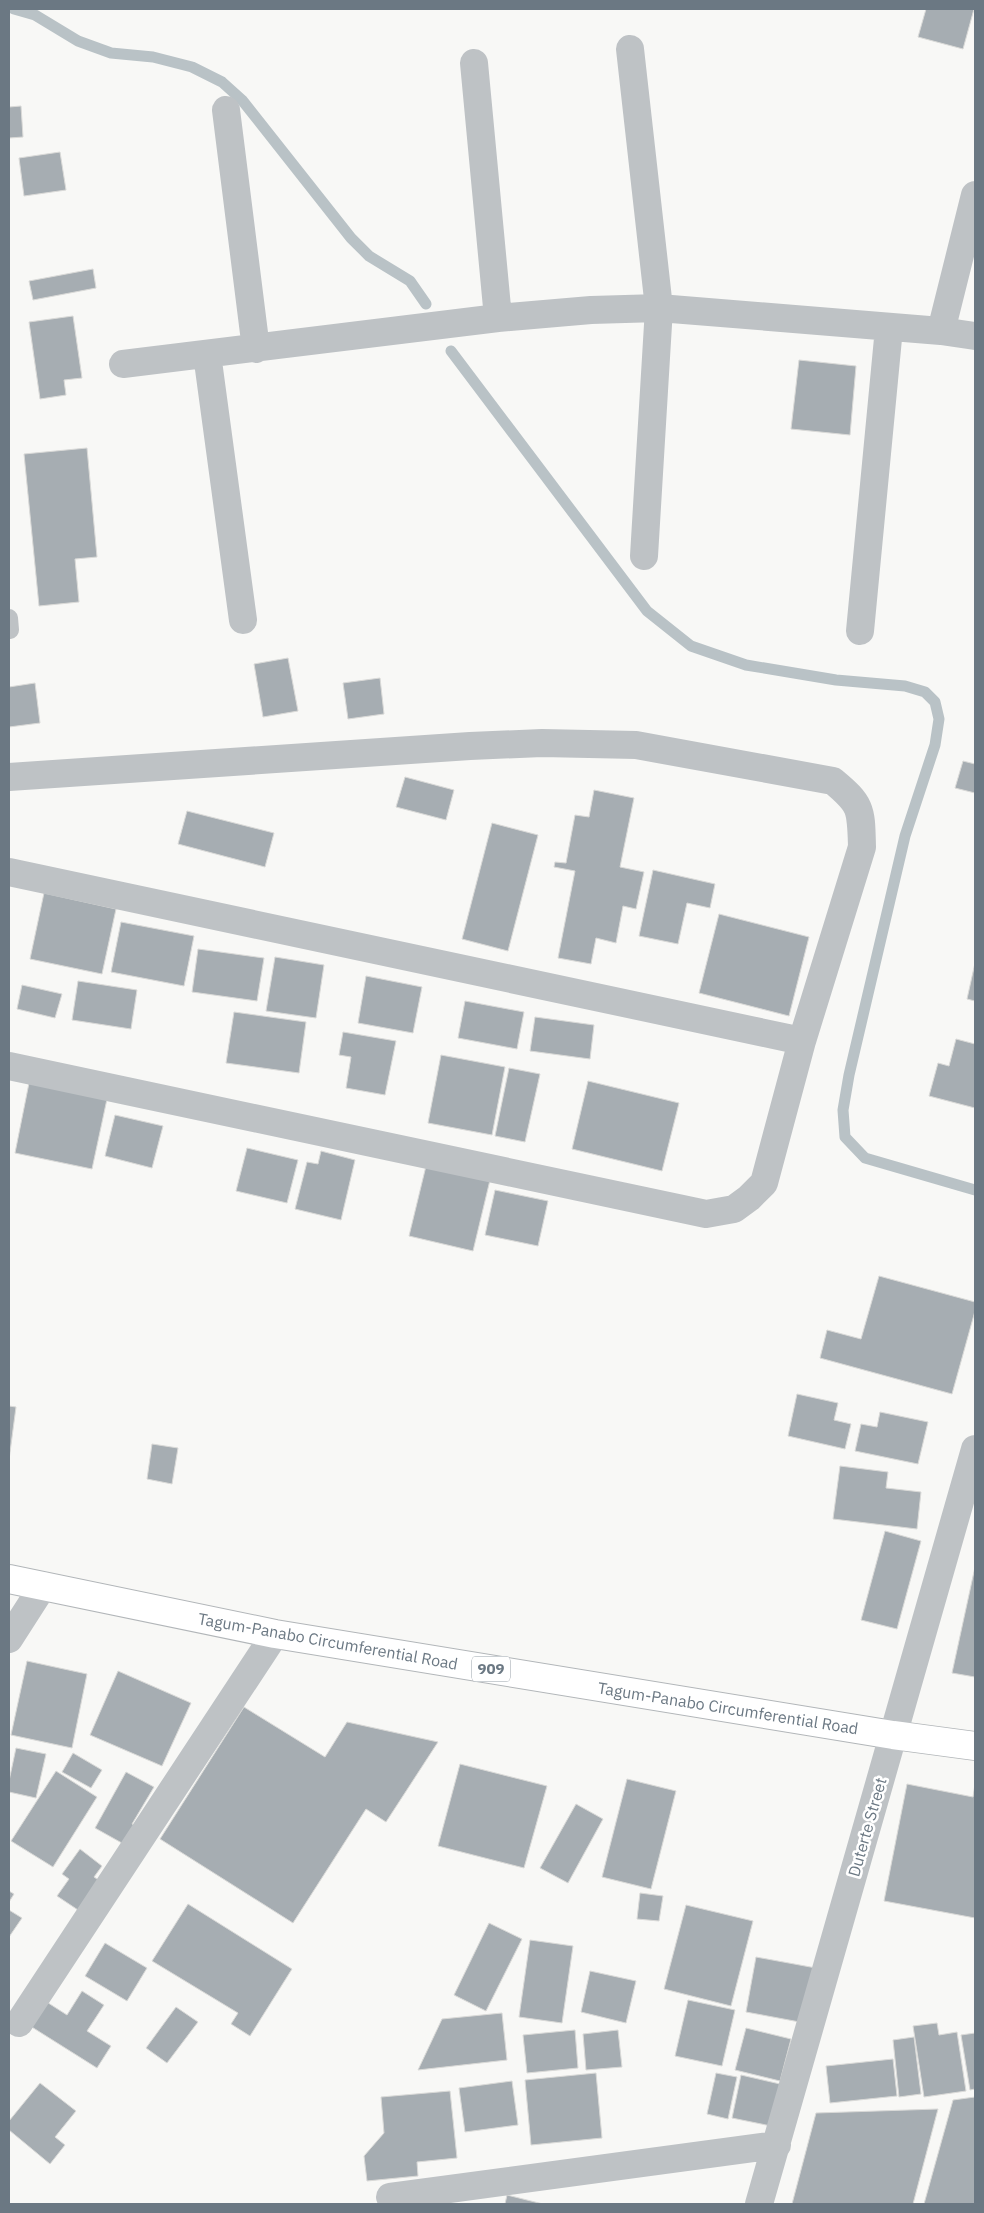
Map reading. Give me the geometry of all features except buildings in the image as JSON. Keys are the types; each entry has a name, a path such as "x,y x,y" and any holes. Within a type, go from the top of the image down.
{"main road":[{"name":"Tagum-Panabo Circumferential Road","path":"9,1579 275,1634 893,1735 975,1746"}],"street":[{"path":"630,49 659,308 644,556"},
{"path":"474,63 498,318"},
{"path":"226,110 256,349"},
{"path":"941,331 975,195"},
{"path":"123,364 498,318 591,310 659,308 941,331 975,336"},
{"path":"860,631 889,328"},
{"path":"207,354 243,620"},
{"path":"9,777 470,746 542,743 636,745 833,780 853,798 861,815 862,847 802,1041 764,1183 749,1198 734,1209 706,1214 9,1066"},
{"path":"9,872 802,1041"},
{"name":"Duterte Street","path":"759,2204 975,1450"},
{"path":"9,1640 43,1586"},
{"path":"19,2023 275,1634"},
{"path":"390,2197 777,2145"}],"waterway":[{"path":"14,9 35,15 78,41 111,53 153,57 192,67 222,82 242,100 351,238 369,256 410,281 426,304"},
{"path":"451,351 647,611 691,646 746,665 836,680 905,686 925,692 935,702 939,719 935,745 905,836 849,1075 843,1110 845,1137 865,1158 975,1190"}]}
